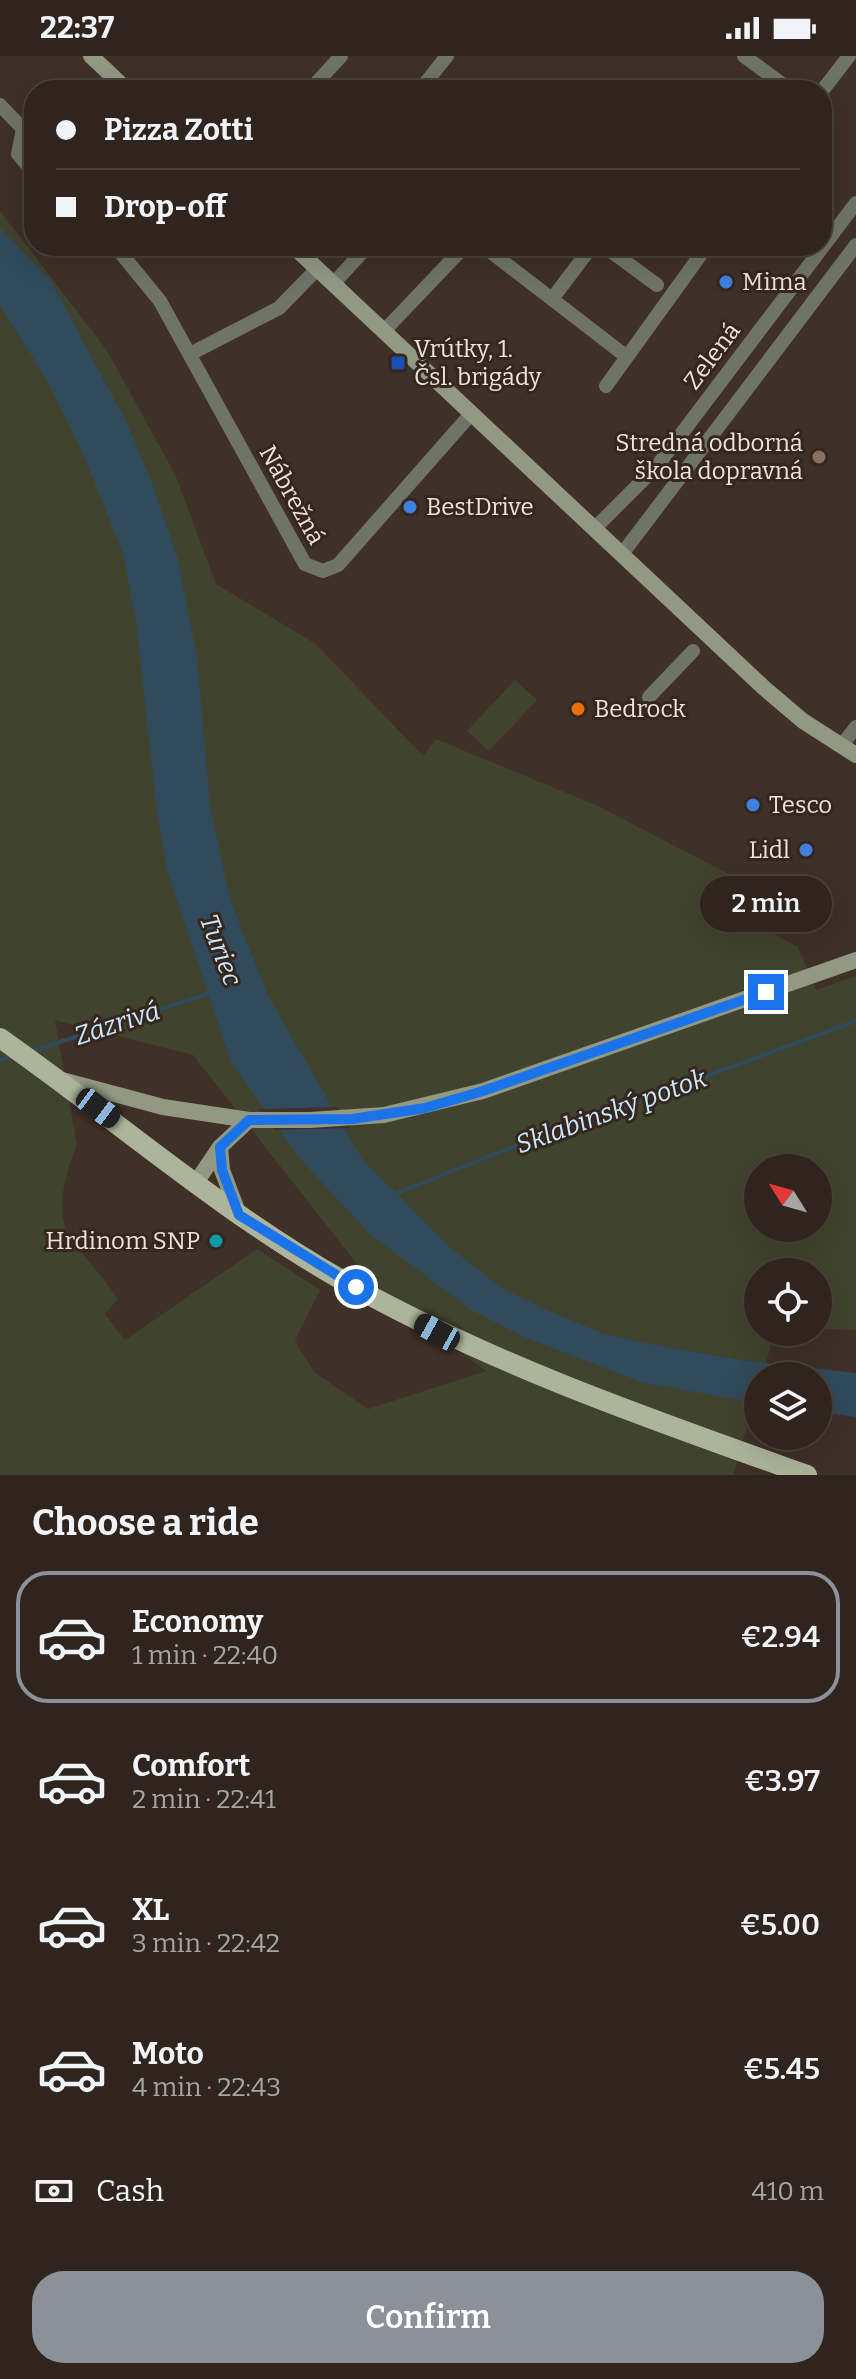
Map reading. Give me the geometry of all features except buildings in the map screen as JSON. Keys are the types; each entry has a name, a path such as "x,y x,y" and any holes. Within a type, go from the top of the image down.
{"main road":[{"path":"0,1038 195,1184 339,1278 477,1350 600,1401 807,1475"}],"street":[{"path":"91,56 116,80"},
{"path":"319,80 341,56"},
{"path":"428,80 447,56"},
{"path":"744,56 776,80"},
{"path":"830,80 849,56"},
{"path":"0,105 23,129 18,154 24,161"},
{"name":"Zelená","path":"832,235 856,203"},
{"name":"Zelená","path":"622,554 856,245"},
{"name":"Nábrežná","path":"123,256 160,301 305,564 323,571 338,565 471,414"},
{"path":"303,256 763,687 803,721 856,755"},
{"path":"333,284 359,256"},
{"path":"384,331 455,256"},
{"path":"496,256 627,357"},
{"path":"552,299 584,256"},
{"path":"618,256 657,285"},
{"path":"606,386 700,256"},
{"name":"Zelená","path":"595,528 657,466 816,256"},
{"path":"190,354 279,308 317,269"},
{"path":"649,697 693,651"},
{"path":"841,746 856,727"},
{"path":"57,1078 163,1107 256,1120 352,1119 425,1108 483,1091 856,960"},
{"path":"195,1184 220,1147 256,1120"},
{"path":"220,1147 222,1170 239,1215"}],"green space":[{"path":"0,211 24,242 24,256 35,256 106,349 175,474 216,584 316,644 423,756 436,739 598,806 750,885 734,913 798,947 816,990 856,976 856,1330 832,1329 832,1258 744,1258 744,1346 771,1346 766,1362 744,1362 744,1438 733,1475 0,1475","holes":["55,1020 193,1055 364,1273 392,1300 486,1371 368,1409 314,1372 295,1341 320,1290 257,1249 125,1340 105,1314 118,1299 69,1235 65,1225 62,1202 69,1165 77,1145"]},
{"path":"515,680 537,700 489,751 467,731"}],"water":[{"name":"Turiec","path":"0,228 51,281 128,425 154,488 178,559 197,658 210,806 230,899 267,994 362,1159 453,1250 502,1288 604,1334 758,1362 744,1362 744,1401 644,1383 524,1337 473,1311 370,1234 301,1160 231,1063 167,870 157,812 136,621 123,553 83,453 48,382 0,305"},
{"path":"832,1370 856,1373 856,1417 832,1414"}],"pier":[{"path":"338,1107 350,1128 274,1130 259,1109"}],"waterway":[{"name":"Zázrivá","path":"29,1052 211,993"},
{"name":"Sklabinský potok","path":"390,1196 505,1150 856,1021"},
{"name":"Zázrivá","path":"0,1060 13,1056"}],"place":[{"name":"Mima","path":"726,282"},
{"name":"Vrútky, 1. Čsl. brigády","path":"398,363"},
{"name":"Stredná odborná škola dopravná","path":"819,457"},
{"name":"BestDrive","path":"410,507"},
{"name":"Bedrock","path":"578,709"},
{"name":"Tesco","path":"753,805"},
{"name":"Lidl","path":"806,850"},
{"name":"Hrdinom SNP","path":"216,1241"}],"route":[{"path":"356,1287 239,1215 222,1170 220,1147 249,1120 352,1119 425,1108 483,1091 766,992"}]}
